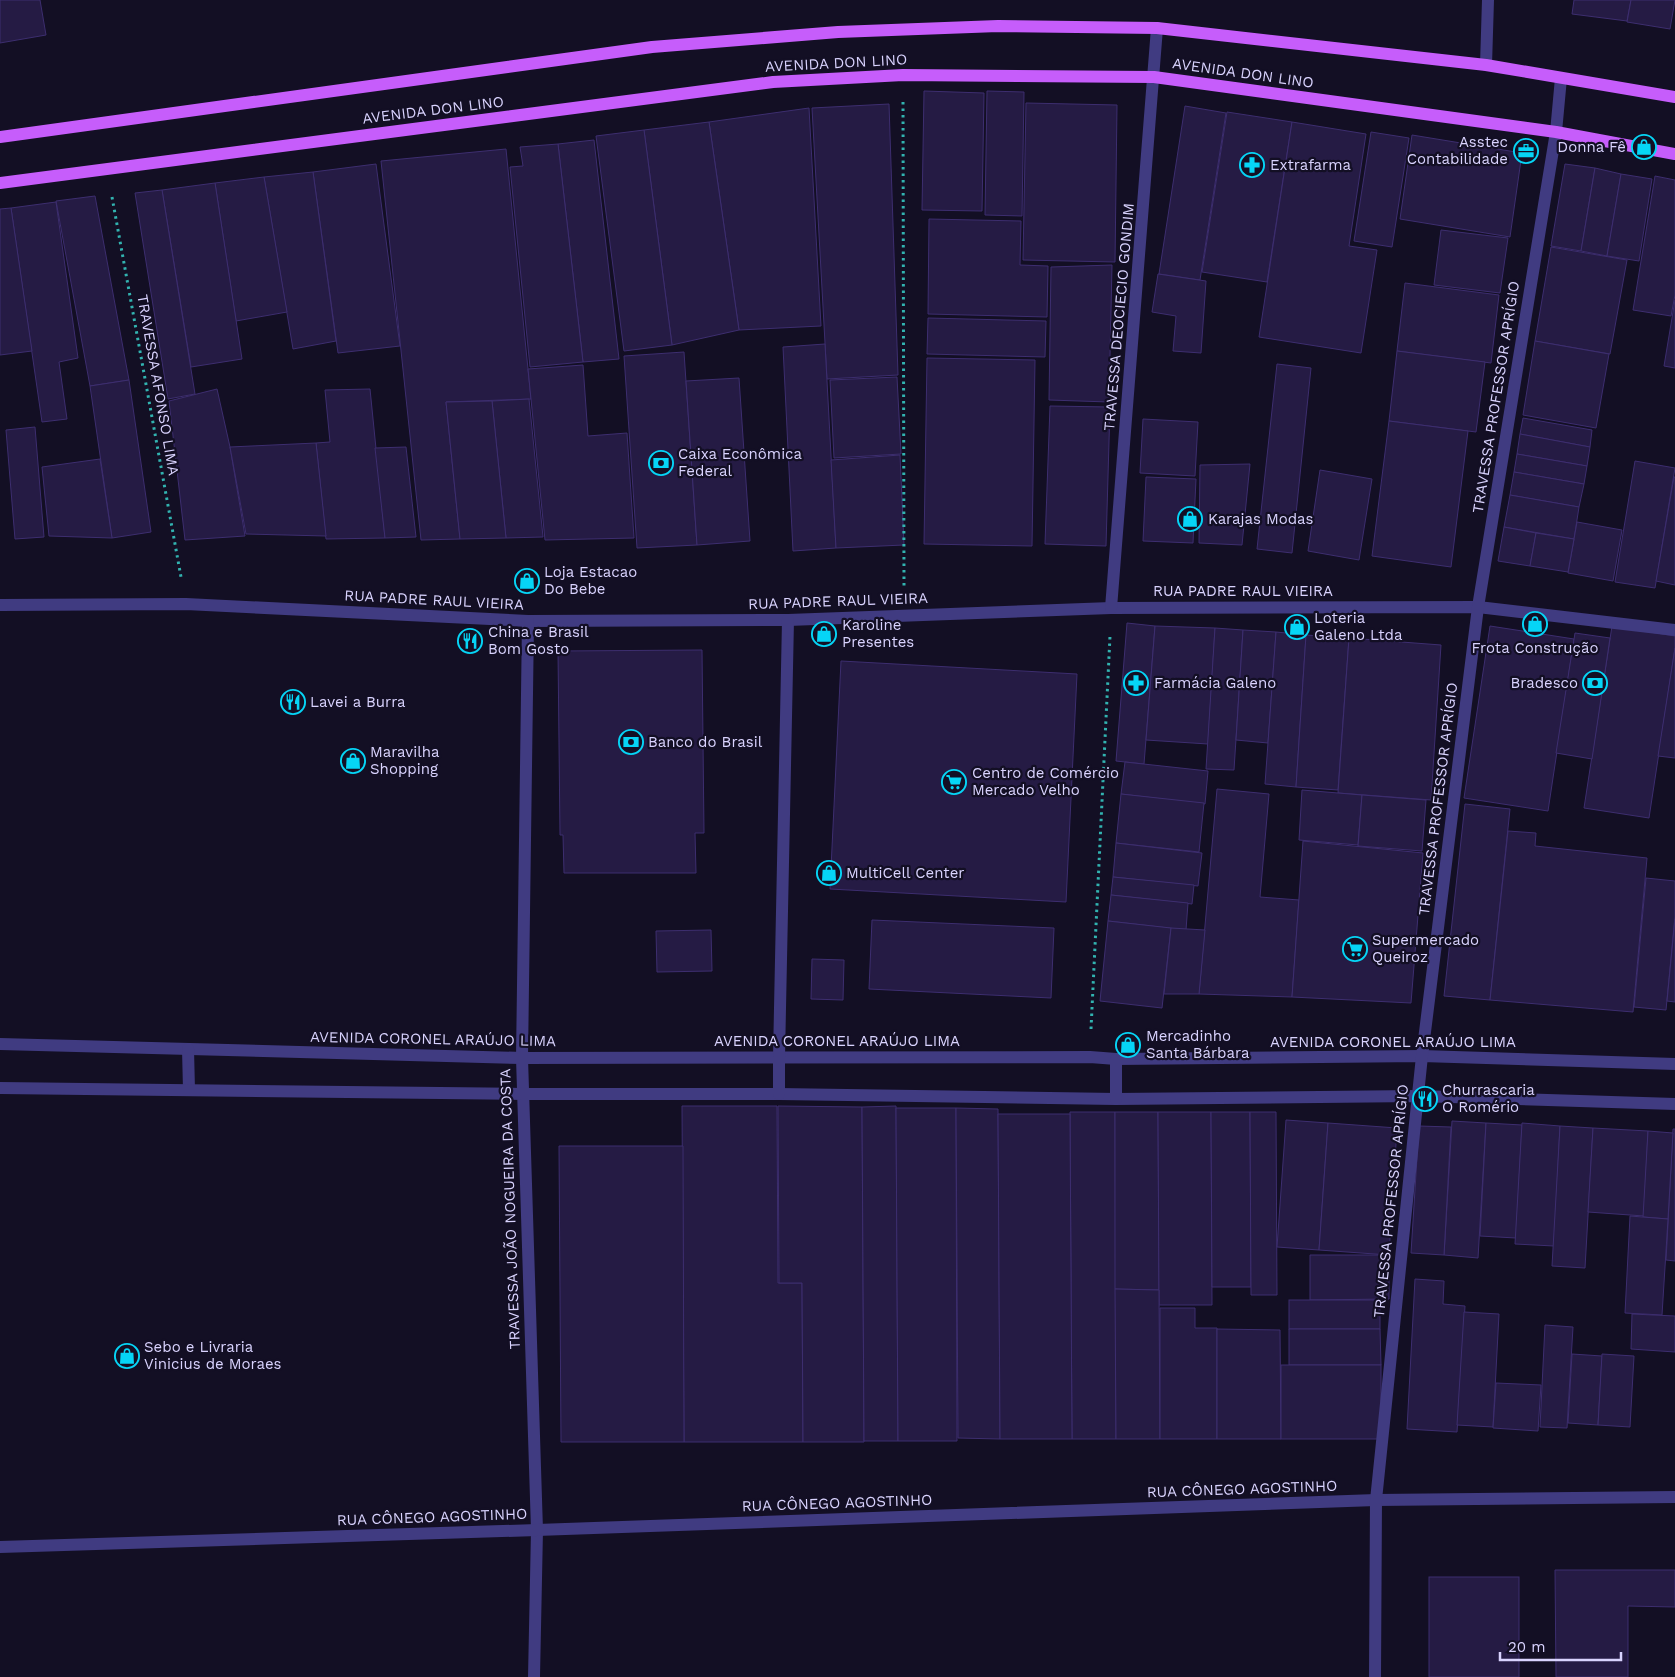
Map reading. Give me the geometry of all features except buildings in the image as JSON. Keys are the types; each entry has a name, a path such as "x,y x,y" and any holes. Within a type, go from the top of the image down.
{"main road":[{"name":"AVENIDA DON LINO","path":"0,137 652,46 838,32 998,26 1157,28 1486,65 1675,97"},
{"name":"AVENIDA DON LINO","path":"0,183 773,82 903,75 1154,77 1556,132 1675,154"}],"street":[{"path":"1486,65 1488,0"},
{"name":"TRAVESSA DEOCIECIO GONDIM","path":"1111,608 1157,28"},
{"name":"TRAVESSA PROFESSOR APRÍGIO","path":"1376,1677 1376,1500 1422,1056 1478,607 1556,132 1561,78"},
{"name":"RUA PADRE RAUL VIEIRA","path":"0,605 186,604 528,621 788,620 1111,608 1478,607 1675,630"},
{"path":"779,1094 788,620"},
{"name":"TRAVESSA JOÃO NOGUEIRA DA COSTA","path":"528,621 522,1058 537,1530 534,1677"},
{"name":"AVENIDA CORONEL ARAÚJO LIMA","path":"0,1044 522,1058 1116,1059 1422,1056 1675,1064"},
{"path":"188,1049 189,1090"},
{"path":"1116,1059 1116,1099"},
{"path":"0,1088 524,1094 779,1094 1116,1099 1418,1096 1675,1104"},
{"name":"RUA CÔNEGO AGOSTINHO","path":"0,1547 1376,1500 1675,1497"}],"path":[{"path":"903,75 904,616"},
{"name":"TRAVESSA AFONSO LIMA","path":"106,169 186,604"},
{"path":"1090,1058 1111,608"}],"place":[{"name":"Donna Fê","path":"1644,147"},
{"name":"Asstec Contabilidade","path":"1526,151"},
{"name":"Extrafarma","path":"1252,165"},
{"name":"Caixa Econômica Federal","path":"661,463"},
{"name":"Karajas Modas","path":"1190,519"},
{"name":"Loja Estacao Do Bebe","path":"527,581"},
{"name":"Frota Construção","path":"1535,624"},
{"name":"Loteria Galeno Ltda","path":"1297,627"},
{"name":"Karoline Presentes","path":"824,634"},
{"name":"China e Brasil Bom Gosto","path":"470,641"},
{"name":"Farmácia Galeno","path":"1136,683"},
{"name":"Bradesco","path":"1595,683"},
{"name":"Lavei a Burra","path":"293,702"},
{"name":"Banco do Brasil","path":"631,742"},
{"name":"Maravilha Shopping","path":"353,761"},
{"name":"Centro de Comércio Mercado Velho","path":"954,782"},
{"name":"MultiCell Center","path":"829,873"},
{"name":"Supermercado Queiroz","path":"1355,949"},
{"name":"Mercadinho Santa Bárbara","path":"1128,1045"},
{"name":"Churrascaria O Romério","path":"1425,1099"},
{"name":"Sebo e Livraria Vinicius de Moraes","path":"127,1356"}]}
